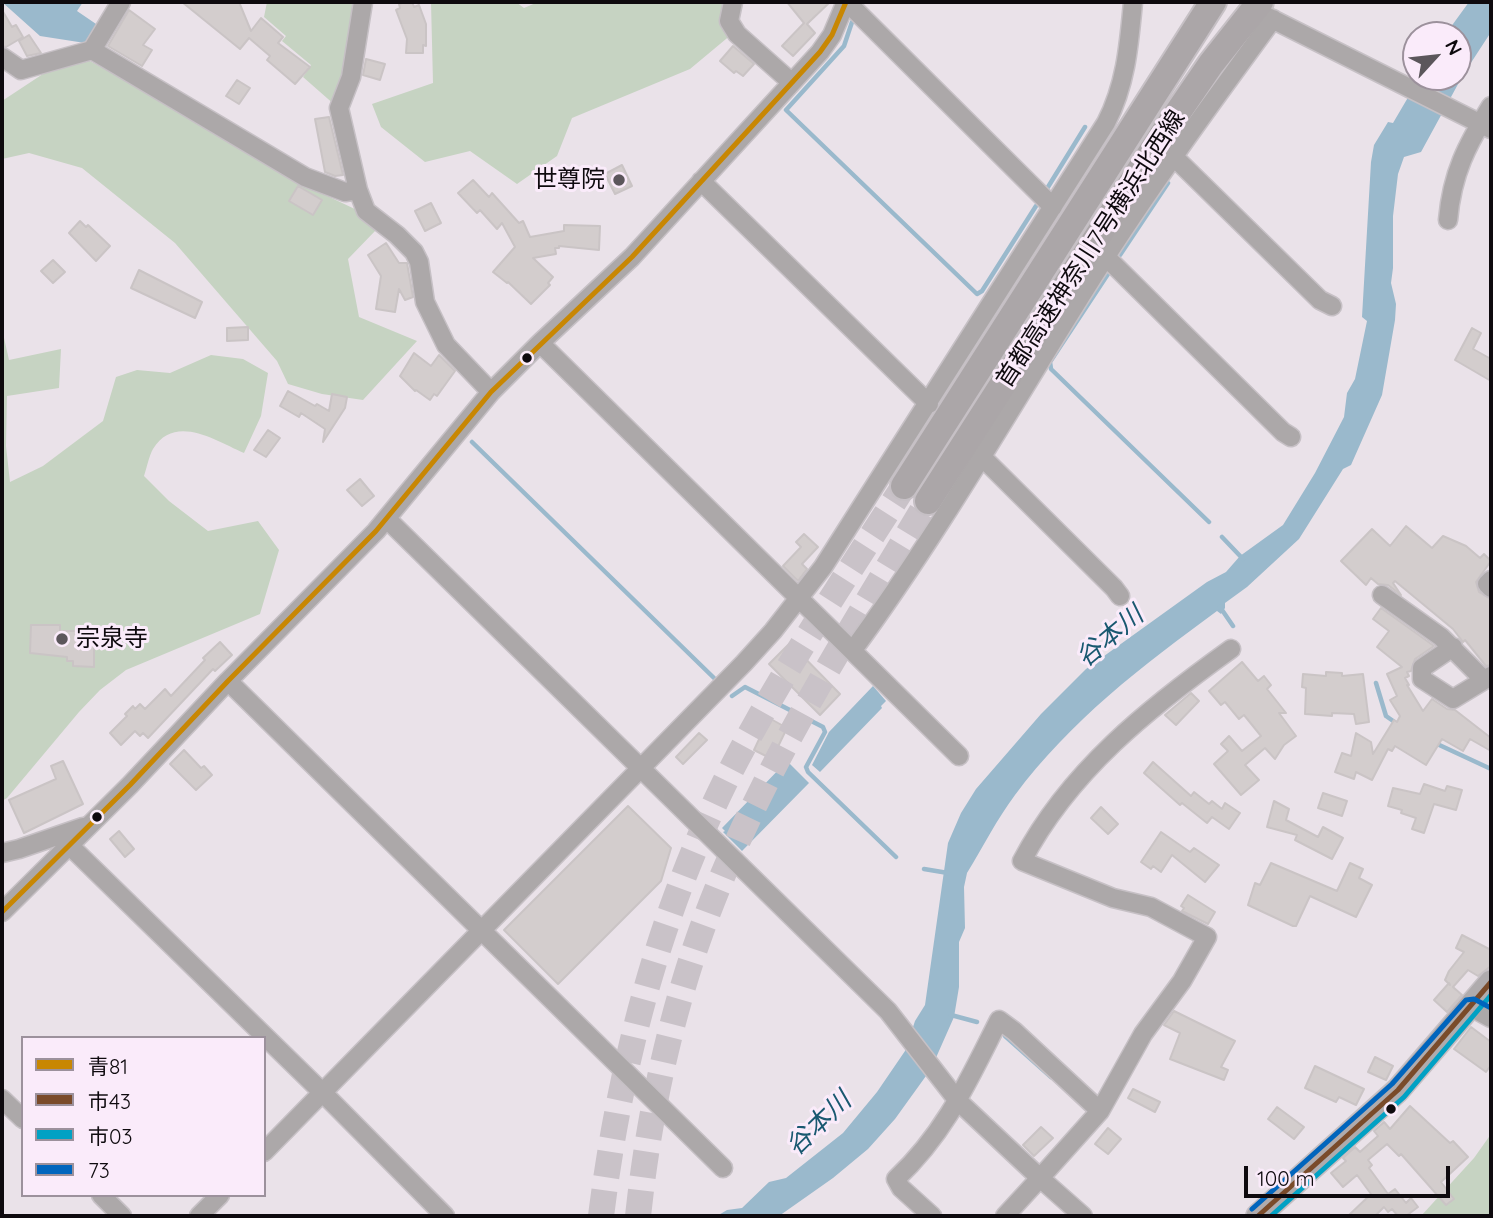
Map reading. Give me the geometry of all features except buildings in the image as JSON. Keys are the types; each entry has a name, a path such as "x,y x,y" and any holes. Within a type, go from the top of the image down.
{"highway":[{"path":"1138,119 1213,2"},
{"path":"1138,119 1232,2"},
{"name":"首都高速神奈川7号横浜北西線","path":"928,501 1163,134 1211,64 1267,12"},
{"name":"首都高速神奈川7号横浜北西線","path":"904,486 1138,119"}],"main road":[{"path":"1258,1216 1481,1012 1491,982"}],"street":[{"path":"2,57 20,70 92,50 121,2"},
{"path":"363,2 351,77 339,108 358,190 366,211 397,234 414,252 419,262 425,302 446,345 491,392"},
{"path":"733,2 729,20 737,34 792,82"},
{"path":"2,912 130,785 387,519 491,392 632,257 832,35 846,2 1053,207"},
{"path":"266,1150 643,769 744,663 823,567 929,404 1115,106 1126,69 1133,2"},
{"path":"853,650 919,557 1106,257 1267,12 1481,124"},
{"path":"92,50 305,177 345,192 358,190"},
{"path":"1448,220 1454,178 1491,106"},
{"path":"1173,156 1320,300 1332,306"},
{"path":"701,181 929,404"},
{"path":"1106,257 1291,437"},
{"path":"540,343 959,755"},
{"path":"981,456 1120,596"},
{"path":"387,519 888,1012 955,1098 1083,1216"},
{"path":"1491,580 1486,584 1491,588"},
{"path":"1382,595 1453,647 1488,678 1453,699 1422,679 1422,668 1453,647"},
{"path":"1005,1216 1100,1111 1143,1034 1182,981 1207,937 1152,906 1113,898 1022,861 1058,803 1108,748 1143,715 1231,649"},
{"path":"228,681 723,1168"},
{"path":"2,853 87,826"},
{"path":"69,845 265,1036"},
{"path":"932,1216 901,1188 896,1180 925,1149 999,1020 1100,1111"},
{"path":"266,1037 445,1216"},
{"path":"2,1099 21,1117"},
{"path":"103,1197 122,1216"},
{"path":"199,1216 218,1197"}],"green space":[{"path":"267,2 360,2 336,106 303,77 311,65 282,41 286,36 264,17"},
{"path":"431,2 516,2 524,8 538,2 739,2 738,29 690,69 572,118 557,156 517,184 470,151 425,162 381,127 372,104 433,83"},
{"path":"88,60 262,155 281,174 359,211 376,230 348,259 359,317 417,341 363,400 322,394 288,384 277,361 175,243 82,168 29,153 2,159 2,101 55,66"},
{"path":"2,329 9,360 61,349 59,388 7,396 6,446 10,482 43,466 103,421 116,377 137,370 170,373 211,355 243,359 268,373 261,416 244,453 196,433 173,433 162,438 153,449 144,476 169,501 208,531 258,521 279,550 260,614 126,670 100,690 79,712 2,801"},
{"path":"1491,1134 1491,1216 1421,1216 1474,1158"}],"water":[{"path":"2,2 83,2 77,11 99,26 85,43 40,36"},
{"path":"1469,2 1491,2 1491,32 1472,61 1472,21 1455,21"},
{"path":"1412,91 1454,91 1421,152 1404,157 1398,174 1393,216 1391,283 1396,304 1395,320 1382,395 1351,465 1343,469 1299,539 1247,587 1225,603 1221,614 1217,611 1109,695 1059,743 1008,804 967,873 964,887 965,928 959,942 959,987 954,1017 931,1069 895,1119 868,1149 833,1178 779,1216 717,1216 727,1210 742,1208 769,1182 786,1178 843,1133 877,1092 905,1051 915,1021 925,1005 948,843 961,813 976,789 1041,714 1086,669 1207,582 1226,572 1240,556 1283,525 1315,473 1344,417 1347,393 1355,379 1367,321 1362,317 1371,162 1374,145 1388,122 1393,123"},
{"path":"873,686 886,701 882,708 820,772 812,765 829,732"},
{"path":"787,761 809,783 742,851 722,828"}],"waterway":[{"path":"852,22 844,46 786,110 977,294 982,291 1036,206"},
{"path":"1048,187 1085,127"},
{"path":"1120,255 1168,183"},
{"path":"1108,274 1050,362 1051,369 1209,522"},
{"path":"472,442 714,678"},
{"path":"1222,537 1243,559"},
{"path":"1220,607 1233,626"},
{"path":"1376,683 1386,716 1396,723"},
{"path":"732,696 745,687 823,727 825,732 806,767 808,772 896,857"},
{"path":"1435,743 1491,769"},
{"path":"924,869 948,873"},
{"path":"951,1015 977,1022"},
{"path":"1005,1036 1051,1077"}],"tunnel":[{"path":"601,1216 631,1046 663,936 704,828 728,776 768,702 904,486"},
{"path":"638,1216 650,1131 667,1046 690,963 720,882 790,735 928,501"}],"transit line":[{"name":"青81","path":"2,912 130,785 376,531 491,392 632,257 820,52 832,35 846,2"},
{"name":"市43","path":"1258,1216 1398,1090 1491,982"},
{"name":"市03","path":"1271,1216 1404,1097 1491,995"},
{"name":"73","path":"1252,1209 1392,1084 1466,1000 1474,999 1491,1008"}],"place":[{"name":"世尊院","path":"619,180"},
{"name":"宗泉寺","path":"62,639"}],"water label":[{"name":"谷本川","path":"1110,637"},
{"name":"谷本川","path":"819,1124"}]}
